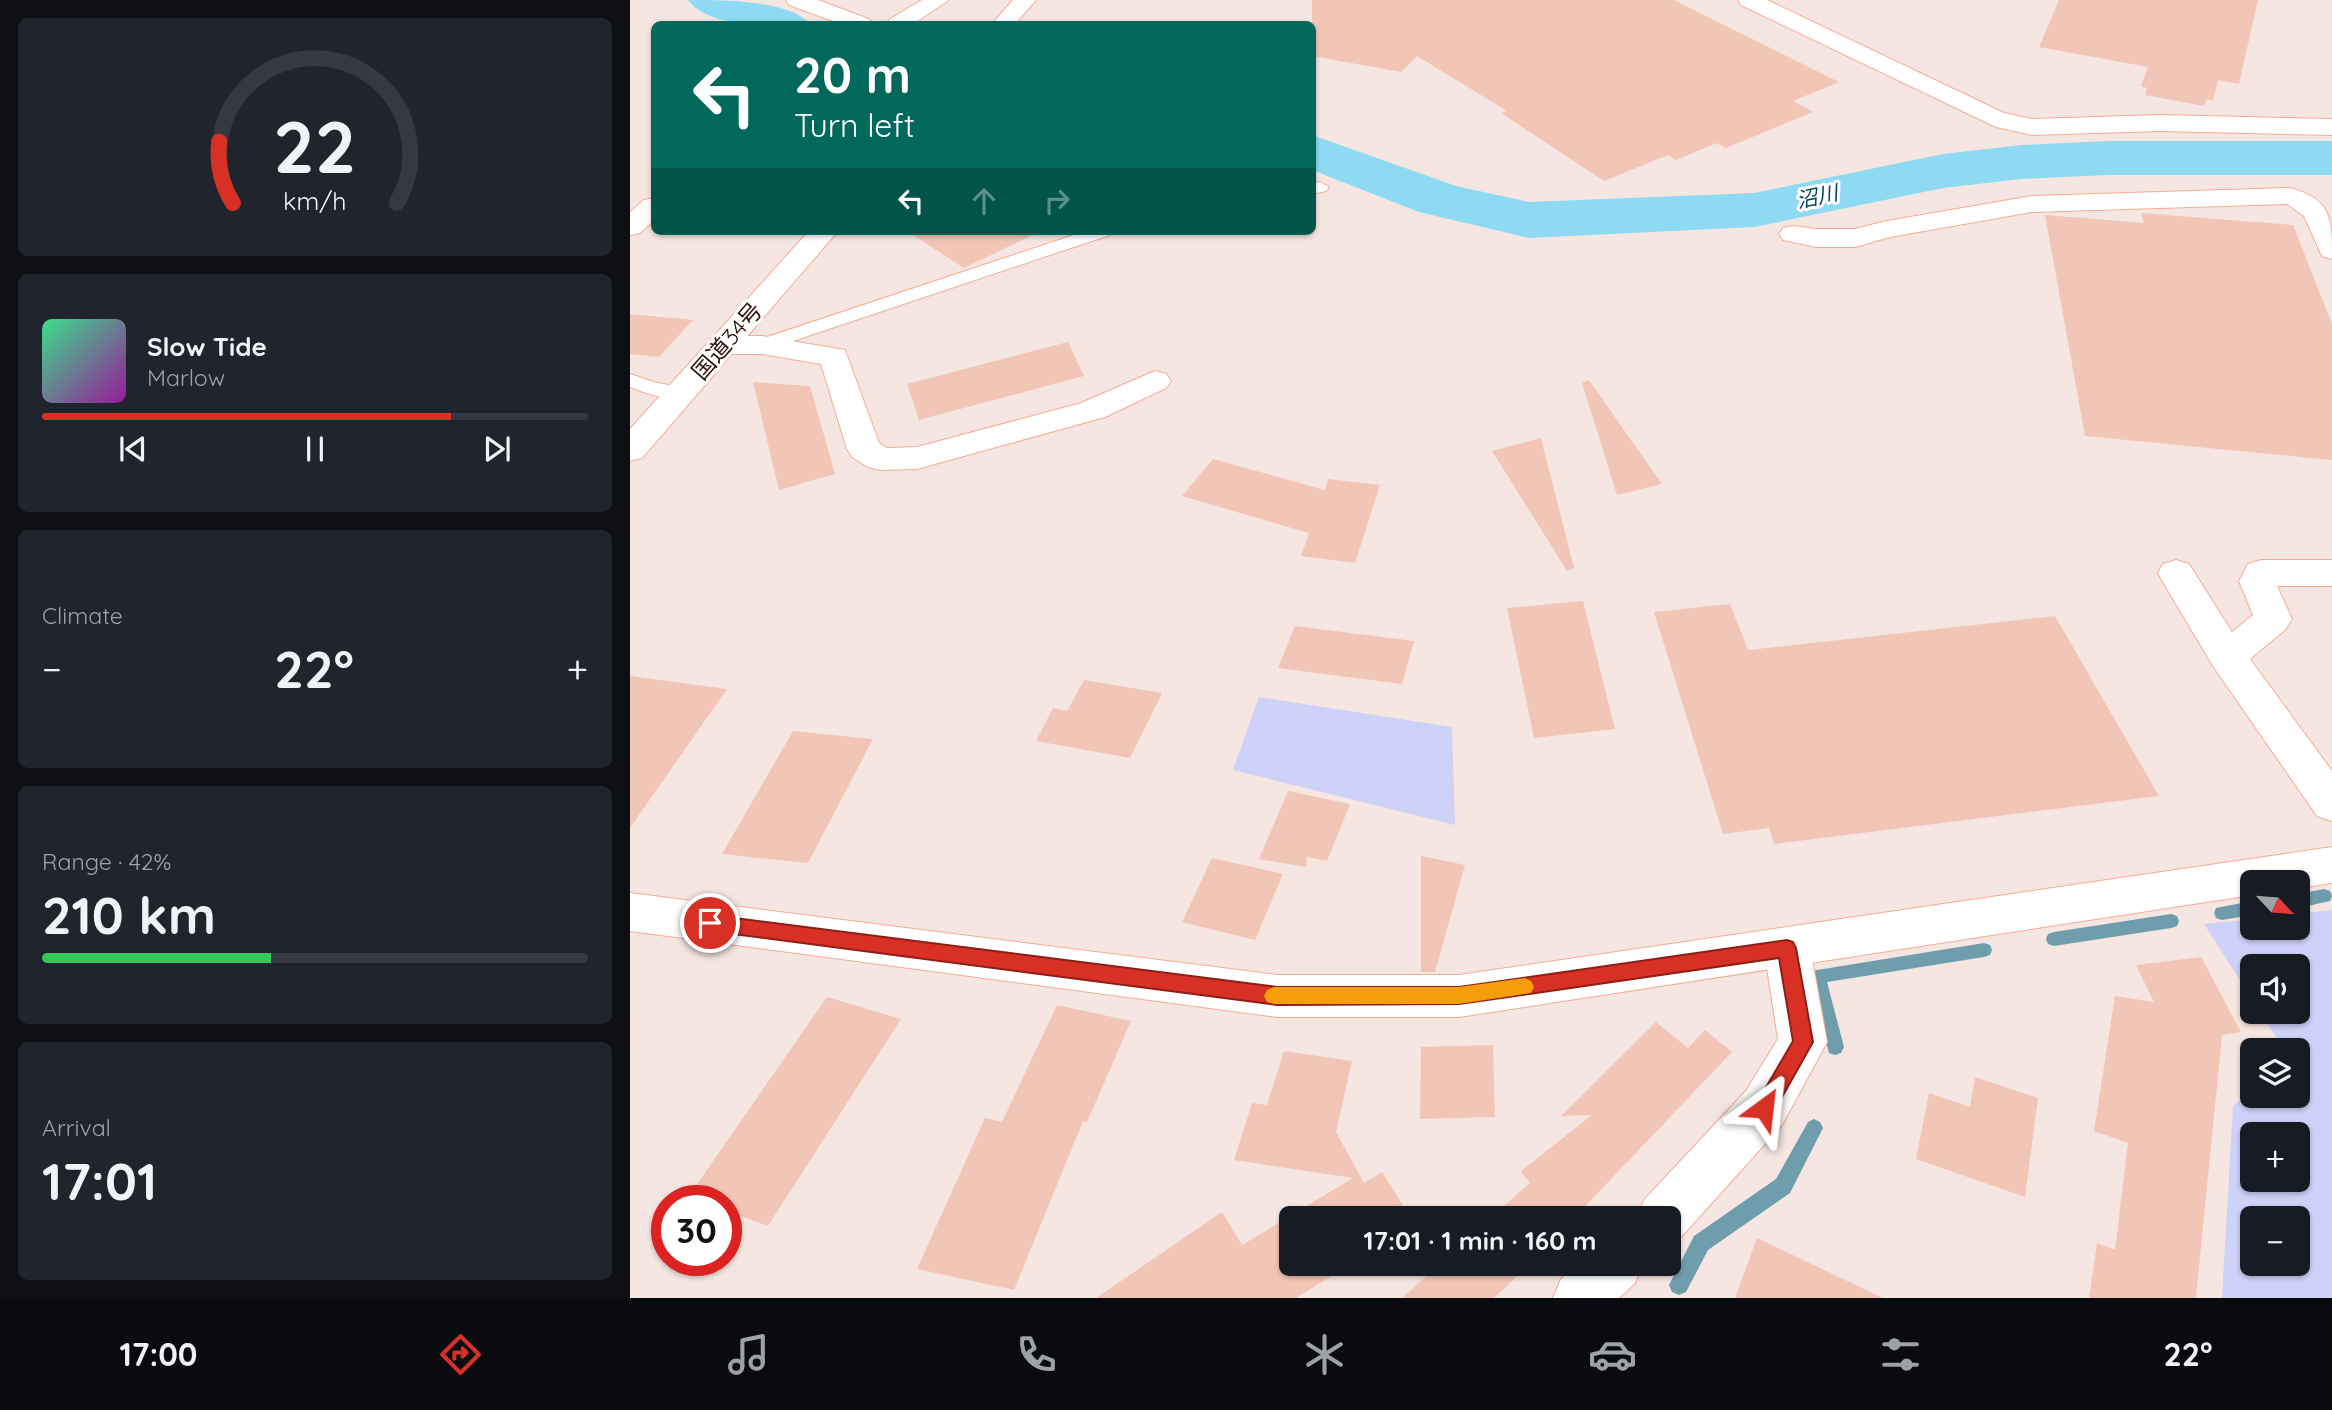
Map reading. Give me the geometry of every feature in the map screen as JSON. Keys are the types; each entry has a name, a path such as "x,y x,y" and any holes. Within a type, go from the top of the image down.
{"main road":[{"path":"797,0 853,21"},
{"path":"903,21 938,0"},
{"path":"1006,21 1025,0"},
{"path":"1749,0 1996,119 2032,127 2160,123 2332,127"},
{"path":"1793,234 1815,238 1855,238 1887,229 2032,204 2290,196 2313,206 2332,250"},
{"path":"630,227 651,209"},
{"name":"国道34号","path":"630,450 820,235"},
{"path":"723,345 762,345 834,357 864,449 880,459 918,458 1079,414 1155,381"},
{"path":"2176,573 2227,656 2332,804"},
{"path":"2227,656 2273,619 2257,581 2262,573 2332,573"},
{"path":"630,912 1277,996 1459,996 2332,865"},
{"path":"1674,1206 1764,1108 1803,1042 1787,948"},
{"path":"1580,1298 1603,1276"}],"lane":[{"path":"762,345 1092,235"},
{"path":"630,380 649,388 681,393"}],"shaded area":[{"path":"1259,697 1452,727 1455,825 1233,770"},
{"path":"2332,910 2332,1298 2222,1298 2233,1106 2240,1100 2240,1108 2310,1108 2310,1038 2276,1038 2268,1024 2310,1024 2310,954 2240,954 2240,980 2204,924 2240,920 2240,940 2310,940 2310,913"}],"building":[{"path":"1312,0 1674,0 1839,82 1793,101 1813,112 1726,148 1717,143 1676,160 1668,155 1604,181 1501,113 1507,111 1417,56 1401,72 1316,57 1316,21 1312,21"},
{"path":"2059,0 2258,0 2239,84 2218,80 2213,101 2206,99 2204,106 2145,95 2147,88 2141,86 2148,67 2039,47"},
{"path":"2141,213 2293,225 2332,324 2332,460 2085,436 2045,215 2144,223"},
{"path":"913,235 1033,235 964,268"},
{"path":"630,314 693,320 659,357 630,354"},
{"path":"1068,342 1084,376 919,420 907,384"},
{"path":"1589,380 1662,484 1617,495 1582,383"},
{"path":"753,382 810,386 835,474 779,490"},
{"path":"1541,438 1574,568 1567,571 1492,451"},
{"path":"1213,459 1325,490 1328,479 1380,485 1355,563 1301,556 1309,533 1182,496"},
{"path":"1583,601 1615,729 1534,738 1507,608"},
{"path":"1730,604 1748,650 2055,616 2159,796 1774,844 1769,828 1723,834 1654,612"},
{"path":"1295,626 1414,641 1402,684 1278,668"},
{"path":"630,676 727,689 630,828"},
{"path":"1084,680 1162,693 1130,758 1036,741 1053,708 1067,711"},
{"path":"793,731 873,739 808,863 722,854"},
{"path":"1288,791 1350,804 1327,861 1307,857 1306,867 1259,859"},
{"path":"1421,856 1465,865 1435,972 1421,972"},
{"path":"1212,858 1283,874 1255,940 1182,922"},
{"path":"2201,957 2241,1032 2222,1035 2196,1298 2089,1298 2097,1243 2115,1250 2128,1143 2094,1131 2115,996 2154,1002 2136,965"},
{"path":"827,997 901,1019 768,1226 742,1217 742,1185 696,1185"},
{"path":"1057,1005 1131,1021 1087,1122 1083,1121 1014,1290 917,1269 985,1118 1002,1122"},
{"path":"1656,1022 1688,1048 1705,1030 1732,1052 1585,1206 1504,1206 1530,1183 1521,1171 1592,1115 1561,1116"},
{"path":"1493,1045 1495,1117 1420,1119 1421,1047"},
{"path":"1284,1051 1352,1061 1336,1132 1364,1183 1382,1172 1403,1206 1307,1206 1353,1178 1234,1160 1252,1103 1267,1105"},
{"path":"1975,1077 2038,1098 2025,1197 1916,1159 1929,1093 1970,1107"},
{"path":"1222,1212 1242,1245 1279,1223 1279,1276 1332,1276 1296,1298 1096,1298"},
{"path":"1757,1238 1883,1298 1735,1298"},
{"path":"1427,1276 1517,1276 1494,1298 1402,1298"}],"waterway":[{"name":"沼川","path":"712,0 777,21"},
{"name":"沼川","path":"1316,153 1439,200 1529,220 1754,210 1943,171 2021,162 2108,158 2332,158"},
{"path":"2310,899 2324,896"},
{"path":"2222,913 2240,910"},
{"path":"2054,939 2171,921"},
{"path":"1835,1047 1817,976 1984,950"},
{"path":"1679,1285 1701,1243 1783,1186 1814,1128"}],"slow traffic":[{"path":"1274,996 1459,996 1525,987"}],"route":[{"path":"710,923 1277,996 1459,996 1787,948 1803,1042 1764,1108"}]}
